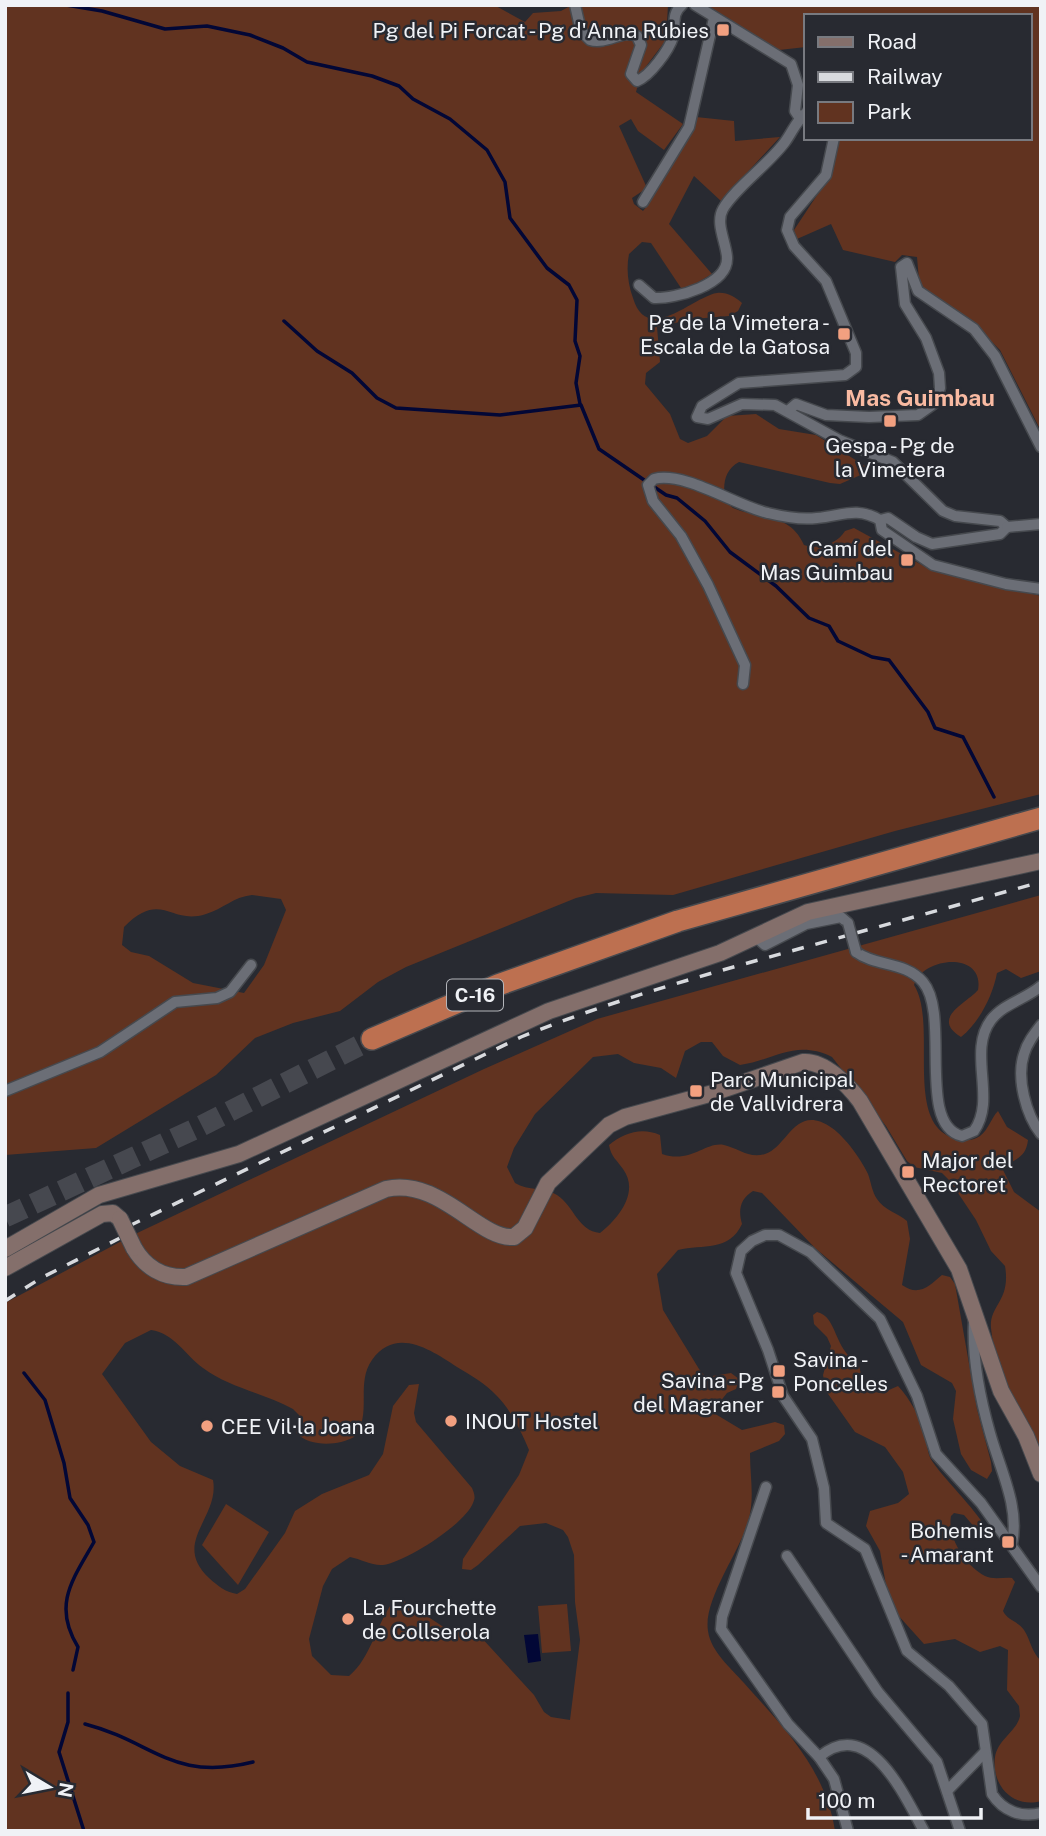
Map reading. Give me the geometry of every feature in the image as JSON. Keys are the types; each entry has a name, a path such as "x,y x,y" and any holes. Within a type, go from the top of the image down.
{"highway":[{"name":"C-16","path":"372,1039 498,985 678,921 1041,818"}],"street":[{"path":"575,5 582,31 590,40 606,41 629,33 639,38 640,50 631,72 636,80 646,76 672,40 674,15 682,5"},
{"path":"639,285 654,298 668,299 695,290 723,270 727,257 720,222 722,210 786,141 803,115 795,111 797,78 791,64 695,5"},
{"path":"643,202 689,127 714,18"},
{"path":"834,140 826,175 790,217 788,230 794,246 826,281 856,353 856,366 845,375 739,383 709,400 696,416 704,420 732,406 752,402 789,410 839,440 893,462 943,511 956,516 1000,522 1007,527"},
{"path":"789,410 796,404 832,416 918,415 935,403 940,388 939,373 926,338 902,297 901,267 907,263 918,291 974,329 995,356 1041,447"},
{"path":"743,684 745,664 695,559 649,495 650,483 659,478 689,484 752,509 789,517 820,518 855,510 880,520 888,518 916,537 932,544 1000,534 1007,527 1041,524"},
{"path":"880,520 882,530 933,565 1006,584 1041,589"},
{"path":"5,1249 99,1195 239,1154 549,1011 720,953 794,917 821,908 1041,861"},
{"path":"756,937 765,945 813,921 836,917 848,923 856,952 866,960 888,962 908,971 928,990 935,1018 940,1111 949,1129 962,1136 974,1131 979,1123 983,1081 981,1045 986,1029 997,1014 1041,986"},
{"path":"5,1091 100,1052 175,1002 223,996 241,981 251,965"},
{"path":"1041,1025 1025,1049 1021,1068 1028,1108 1041,1134"},
{"path":"5,1268 102,1214 113,1213 120,1219 140,1258 158,1271 186,1277 386,1189 405,1186 418,1189 456,1208 500,1235 514,1237 526,1228 548,1183 609,1125 632,1115 808,1062 824,1068 860,1101 959,1269 1001,1391 1026,1436 1041,1474"},
{"path":"1041,1587 1012,1544 936,1454 917,1396 880,1319 810,1252 786,1238 772,1234 758,1237 746,1245 738,1258 736,1273 786,1403 813,1438 824,1488 826,1523 856,1541 869,1554 907,1651 949,1686 985,1730 985,1752 995,1800 1015,1813 1041,1813"},
{"path":"974,1319 973,1344 986,1418 1015,1516 1012,1544"},
{"path":"766,1487 722,1617 721,1629 789,1724 819,1757 839,1790 848,1831"},
{"path":"787,1556 878,1692 937,1762 960,1831"},
{"path":"819,1757 844,1744 867,1750 904,1795 924,1831"},
{"path":"947,1791 985,1752"}],"green space":[{"path":"5,5 494,5 525,22 533,13 561,11 572,5 668,5 666,40 641,73 636,92 683,124 664,150 638,131 631,119 619,126 647,188 632,198 634,204 643,211 663,181 696,117 734,121 735,141 780,137 721,201 694,176 669,224 712,274 683,291 651,243 642,242 629,254 631,293 640,312 649,318 672,315 717,293 731,295 742,303 738,311 729,316 693,319 657,327 660,362 646,373 645,384 670,414 680,439 688,443 707,436 727,416 756,414 779,429 816,435 865,466 863,474 840,484 739,462 730,469 724,484 726,502 733,508 783,522 791,527 804,545 827,545 842,536 845,531 854,528 933,571 1041,596 1041,794 895,831 673,895 596,893 576,898 406,967 378,982 340,1011 293,1023 255,1038 216,1075 96,1148 5,1155","holes":["245,896 281,899 286,910 264,965 244,993 193,983 149,956 131,952 122,945 124,927 148,911 157,909 194,916 212,912"]},
{"path":"707,5 1041,5 1041,431 1000,350 977,327 926,292 919,280 917,257 902,255 895,262 843,250 831,224 797,239 794,230 829,177 838,140 1032,140 1032,14 804,14 804,47 779,50"},
{"path":"1041,895 1041,971 1021,978 1006,969 997,973 984,1008 974,1024 961,1037 952,1030 949,1023 954,1011 978,990 978,977 972,969 952,962 940,964 920,975 914,985 921,1002 926,1097 931,1117 941,1131 959,1139 975,1139 983,1133 998,1111 1007,1127 1028,1140 1025,1151 1002,1168 1014,1192 1041,1212 1041,1455 1010,1393 993,1343 991,1320 1003,1295 1005,1266 991,1251 976,1220 950,1181 942,1173 914,1167 907,1161 886,1126 832,1057 819,1052 796,1050 740,1065 723,1056 712,1042 701,1042 685,1051 676,1078 661,1068 634,1063 618,1054 593,1057 535,1114 514,1148 507,1167 515,1183 557,1195 586,1228 600,1233 620,1213 628,1196 628,1178 609,1145 621,1137 639,1131 660,1135 662,1154 672,1156 690,1154 717,1145 759,1155 773,1150 801,1123 819,1121 837,1132 852,1149 865,1168 880,1203 907,1221 910,1239 902,1285 914,1290 924,1289 942,1275 950,1277 955,1284 977,1409 991,1462 992,1471 987,1479 971,1470 961,1454 953,1419 956,1391 952,1383 921,1365 903,1322 815,1248 762,1193 753,1191 745,1198 740,1210 742,1224 730,1239 715,1245 678,1250 657,1274 663,1310 699,1369 706,1377 731,1373 739,1379 736,1389 727,1393 712,1412 742,1430 775,1422 784,1425 785,1434 779,1441 750,1453 752,1496 748,1522 716,1591 708,1619 708,1631 717,1653 788,1734 813,1769 823,1788 835,1831 5,1831 5,1303 133,1235 484,1069 597,1019","holes":["151,1330 173,1340 213,1375 293,1409 299,1415 296,1433 316,1443 332,1443 354,1437 360,1428 364,1409 367,1369 381,1350 392,1344 414,1344 425,1348 492,1391 511,1414 529,1450 519,1475 463,1559 462,1569 471,1570 478,1565 520,1526 546,1523 563,1530 574,1555 575,1602 580,1640 570,1720 551,1717 544,1712 534,1695 479,1635 442,1626 404,1601 395,1599 369,1650 349,1676 331,1675 312,1656 309,1639 323,1586 332,1569 350,1557 379,1565 406,1557 447,1531 468,1512 474,1501 472,1488 416,1422 414,1413 419,1384 409,1385 393,1406 383,1454 369,1475 322,1494 295,1511 285,1533 245,1589 237,1594 233,1593 209,1578 199,1565 195,1541 210,1506 213,1480 180,1466 151,1442 102,1374 125,1343"]},
{"path":"817,1312 829,1320 844,1350 858,1363 867,1387 882,1393 898,1386 910,1402 923,1428 932,1461 983,1524 986,1530 982,1536 964,1515 954,1513 951,1516 952,1533 959,1550 971,1566 985,1576 1012,1578 1015,1582 1003,1611 1024,1630 1041,1661 1041,1801 1031,1803 1013,1798 1000,1785 997,1777 997,1751 1020,1716 1019,1706 1007,1690 1008,1650 1000,1646 980,1652 955,1639 924,1644 897,1614 886,1585 880,1551 866,1526 870,1511 898,1503 909,1494 903,1472 885,1447 855,1432 826,1391 823,1375 831,1346 827,1337 814,1324 813,1315"},
{"path":"226,1504 269,1532 238,1585 202,1545"},
{"path":"567,1604 571,1651 542,1653 538,1606"}],"shaded area":[{"path":"538,1634 541,1661 528,1663 524,1635"}],"waterway":[{"path":"66,5 102,11 165,29 207,26 250,35 283,48 307,62 372,76 399,86 413,99 450,119 487,150 505,182 510,218 547,268 569,285 577,300 575,341 580,356 576,383 580,404"},
{"path":"284,321 317,351 352,373 377,398 396,408 500,415 581,405 599,449 666,495 677,498 705,521 730,552 776,586 809,618 829,626 838,641 872,657 889,660 928,712 935,728 963,737 994,797"},
{"path":"24,1373 45,1400 64,1463 70,1498 88,1525 94,1542 73,1580 66,1605 70,1632 78,1647 73,1670"},
{"path":"68,1693 68,1722 59,1752 84,1831"},
{"path":"85,1724 182,1764 225,1767 253,1762"}],"tunnel":[{"path":"5,1217 197,1128 372,1039"}],"railway":[{"path":"856,933 1041,882"},
{"path":"129,1226 521,1037 642,994 849,935"},
{"path":"5,1301 41,1278 120,1238"}],"place":[{"name":"Pg del Pi Forcat - Pg d'Anna Rúbies","path":"723,30"},
{"name":"Pg de la Vimetera - Escala de la Gatosa","path":"844,334"},
{"name":"Gespa - Pg de la Vimetera","path":"890,421"},
{"name":"Camí del Mas Guimbau","path":"907,560"},
{"name":"Parc Municipal de Vallvidrera","path":"696,1091"},
{"name":"Major del Rectoret","path":"908,1172"},
{"name":"Savina - Poncelles","path":"779,1371"},
{"name":"Savina - Pg del Magraner","path":"778,1392"},
{"name":"INOUT Hostel","path":"451,1421"},
{"name":"CEE Vil·la Joana","path":"207,1426"},
{"name":"Bohemis - Amarant","path":"1008,1542"},
{"name":"La Fourchette de Collserola","path":"348,1619"}],"district":[{"name":"Mas Guimbau","path":"920,397"}]}
